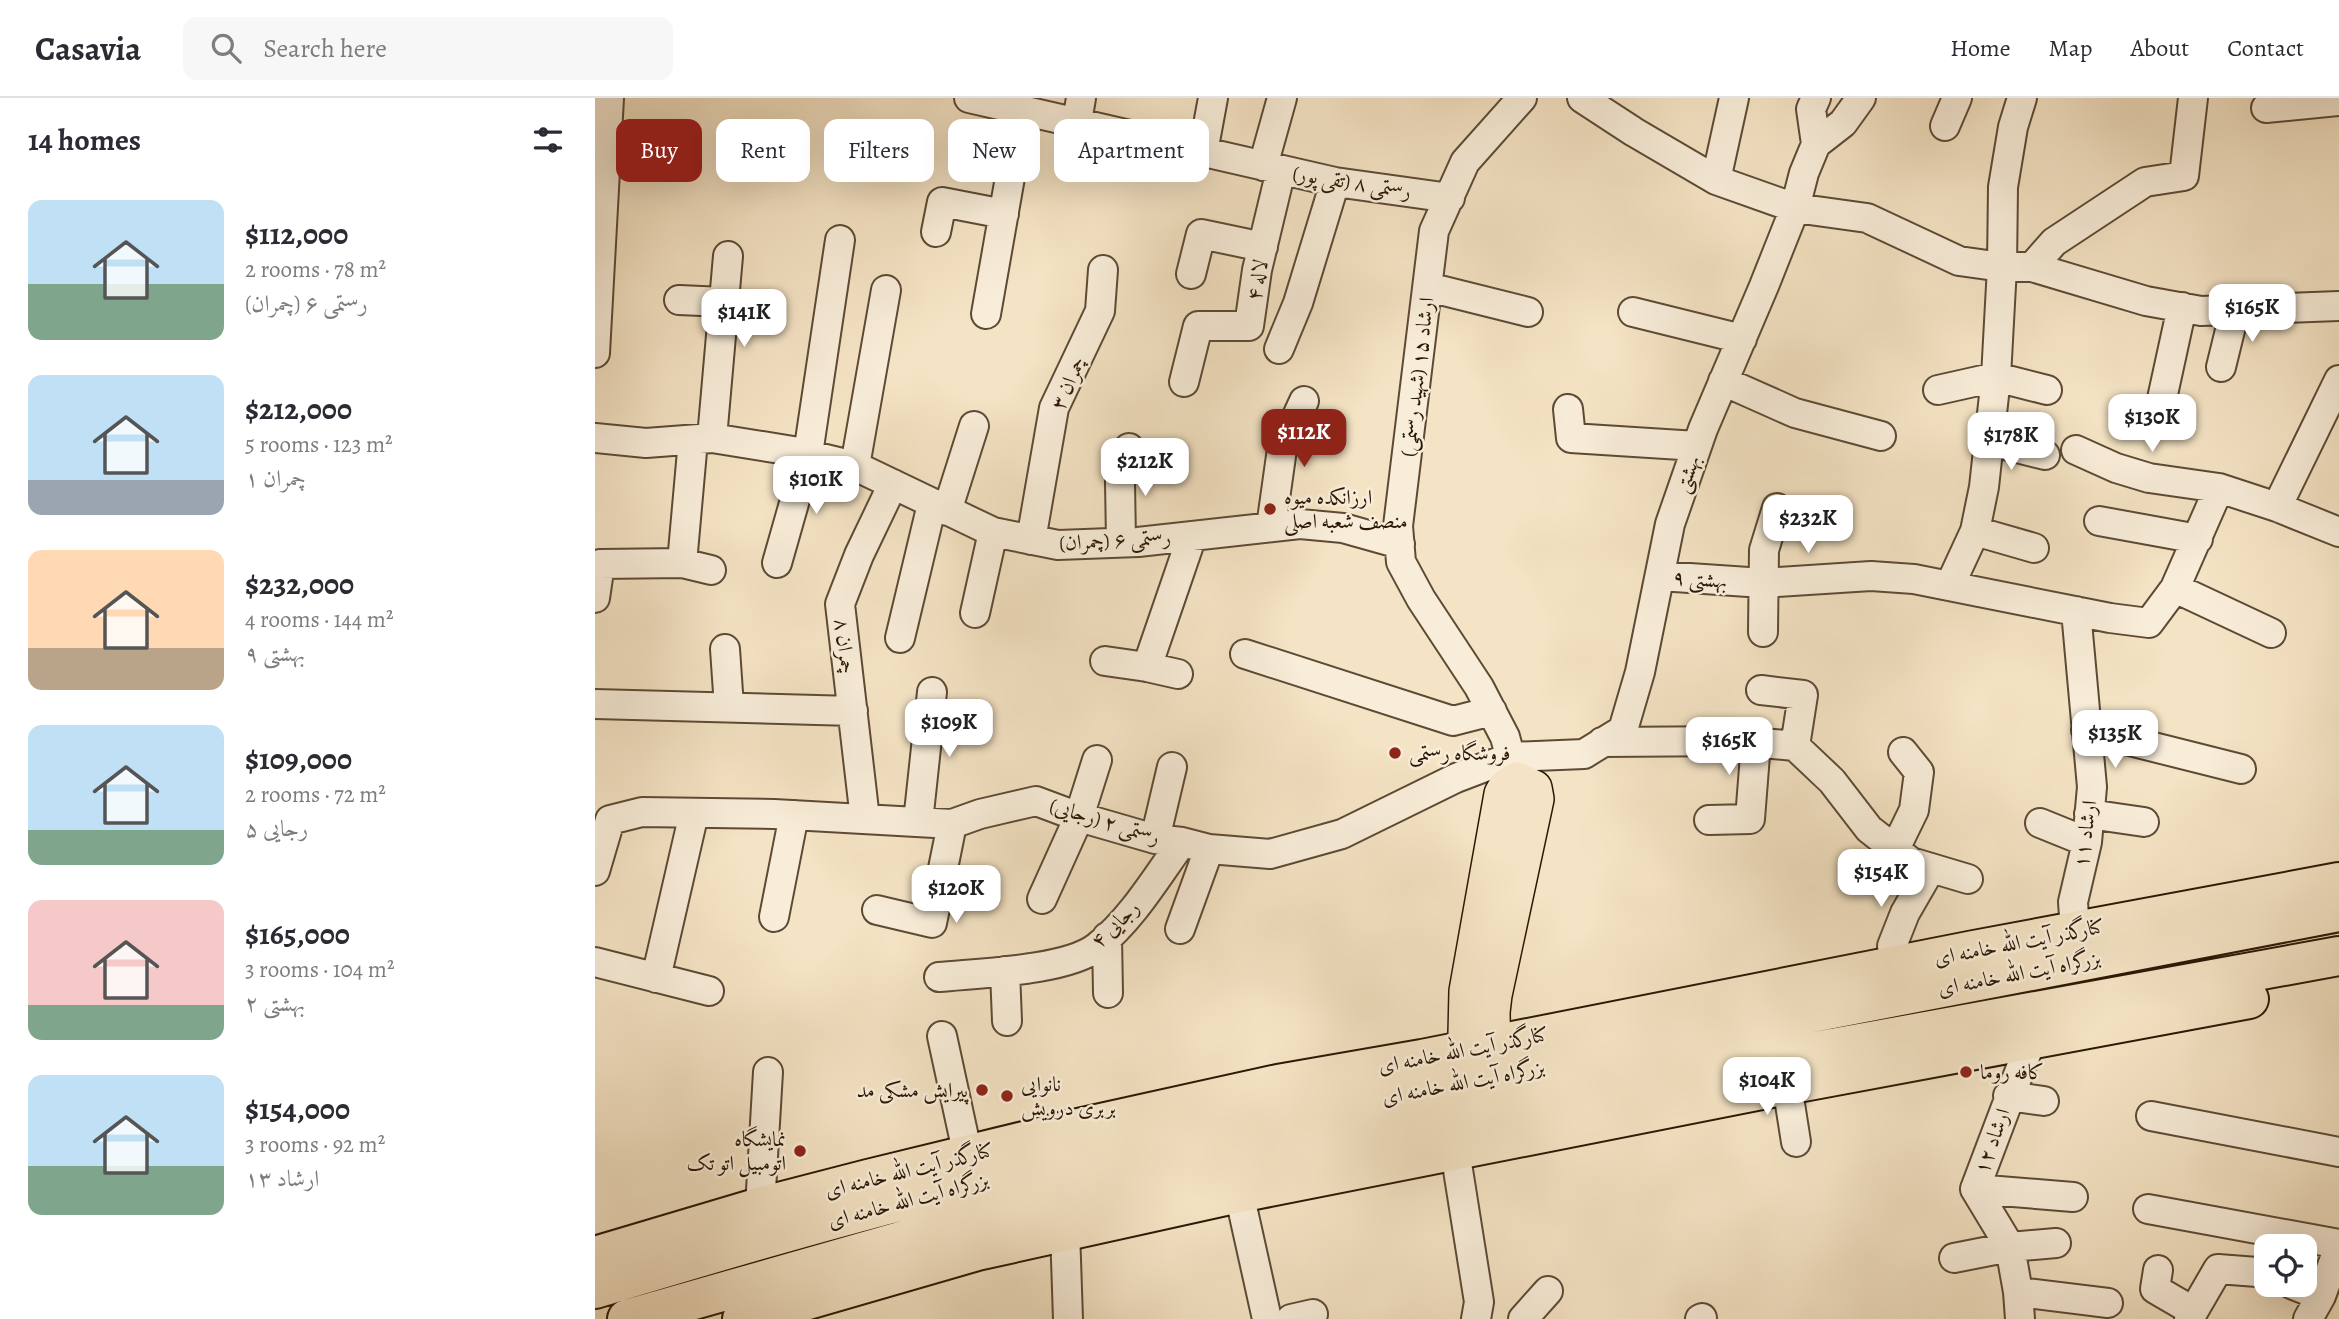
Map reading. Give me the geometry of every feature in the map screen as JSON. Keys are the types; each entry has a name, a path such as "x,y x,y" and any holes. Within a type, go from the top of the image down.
{"highway":[{"name":"کنارگذر آیت الله خامنه ای","path":"595,1256 673,1249 760,1207 874,1193 968,1156 1070,1145 1278,1084 1406,1062 1479,1033 1549,1032 1772,1005 1895,965 2339,882"},
{"path":"2215,905 2249,929"},
{"name":"بزرگراه آیت الله خامنه ای","path":"595,1289 673,1249 874,1193 973,1182 1070,1145 1479,1033 1772,1005 2249,929 2339,912"},
{"name":"بزرگراه آیت الله خامنه ای","path":"627,1319 1129,1199 1721,1083 2339,956"},
{"path":"1180,1189 1239,1193 1455,1151 1721,1083 1787,1085 2339,982"},
{"path":"742,1319 972,1237 1065,1230 1129,1199"}],"main road":[{"name":"ارشاد ۱۵ (شهید رستمی)","path":"1479,1033 1537,799 1534,788 1514,769"}],"street":[{"path":"595,353 601,149 609,98"},
{"name":"رستمی ۸ (تقی پور)","path":"969,98 1022,109 1079,110 1106,119"},
{"path":"1209,120 1213,98"},
{"path":"1225,98 1236,99"},
{"name":"لاله ۴","path":"1184,382 1198,326 1249,326 1263,247 1282,98"},
{"name":"ارشاد ۱۵ (شهید رستمی)","path":"1514,769 1505,737 1479,687 1421,599 1401,562 1398,526 1434,231 1465,162 1523,98"},
{"path":"1582,98 1717,180 1795,208 1867,218 1959,261 2002,267 2032,267 2146,301 2201,311 2339,306"},
{"path":"1717,180 1734,98"},
{"path":"1817,98 1811,109 1816,144 1843,123 1861,98"},
{"path":"1945,126 1957,98"},
{"path":"2032,267 2055,242 2145,182 2184,176 2193,98"},
{"path":"1950,585 1975,531 1984,487 1996,377 2003,187 2013,127 2021,99"},
{"path":"2266,108 2339,101"},
{"path":"986,314 1022,109"},
{"name":"بهشتی","path":"1602,743 1623,730 1640,673 1670,524 1697,446 1795,208 1804,173 1816,144"},
{"name":"رستمی ۸ (تقی پور)","path":"1209,153 1335,182 1450,198"},
{"path":"1279,349 1298,303 1335,182"},
{"path":"936,232 942,202 1004,214"},
{"path":"1191,274 1201,234 1263,247"},
{"path":"777,563 808,454 840,240"},
{"path":"682,563 724,302 728,256"},
{"name":"چمران ۳","path":"1031,540 1054,408 1100,311 1103,270"},
{"path":"1427,287 1528,312"},
{"path":"855,466 886,290"},
{"path":"679,300 724,302"},
{"path":"2160,408 2182,307"},
{"path":"2221,367 2235,310"},
{"path":"1633,312 1742,339"},
{"path":"1938,390 1996,377 2047,390"},
{"path":"1724,381 1794,413 1881,436"},
{"path":"2277,507 2338,387"},
{"path":"1271,527 1282,449 1304,401"},
{"path":"1568,409 1571,438 1697,446"},
{"path":"900,638 939,507 974,426"},
{"name":"رستمی ۶ (چمران)","path":"595,438 646,443 703,439 808,454 855,466 993,532 1058,545 1192,536 1300,524 1343,528 1400,544"},
{"path":"1989,441 2045,455"},
{"path":"1121,542 1121,481 1129,448"},
{"path":"2076,450 2116,468 2149,478 2219,488 2277,507 2339,532"},
{"name":"چمران ۸","path":"865,818 840,604 859,555 893,484"},
{"path":"2219,488 2175,589 2270,633"},
{"path":"1763,632 1764,550 1777,508"},
{"path":"2099,521 2198,539"},
{"path":"1975,531 2034,548"},
{"path":"975,613 993,532"},
{"path":"1147,667 1192,536"},
{"path":"595,598 600,564 682,563 711,570"},
{"name":"بهشتی ۹","path":"1660,576 1763,583 1871,576 1914,579 2110,618 2149,623 2175,589"},
{"name":"ارشاد ۱۱","path":"2075,930 2073,902 2088,828 2092,787 2076,611"},
{"path":"725,649 729,708"},
{"path":"1245,654 1453,721 1492,712"},
{"path":"1105,661 1178,674"},
{"path":"1761,691 1803,695 1794,746"},
{"path":"918,822 932,692"},
{"path":"595,704 853,711"},
{"path":"2087,730 2241,768"},
{"path":"1602,743 1756,742 1794,746 1832,781 1869,828 1911,862 1968,878"},
{"path":"1709,820 1750,818 1756,742"},
{"name":"رستمی ۲ (رجایی)","path":"595,871 610,820 642,812 794,815 952,824 1036,800 1079,817 1182,843 1270,854 1342,834 1456,778 1584,754 1602,743"},
{"path":"1895,849 1914,810 1919,772 1903,752"},
{"path":"1042,899 1079,817 1097,760"},
{"path":"1172,767 1182,843 1180,929"},
{"path":"656,978 694,813"},
{"path":"774,916 794,815"},
{"path":"2041,823 2088,828 2144,821"},
{"path":"877,909 932,923 952,824"},
{"name":"رجایی ۴","path":"939,977 1055,964 1095,948 1131,914 1182,843"},
{"path":"1895,965 1892,946 1905,913 1931,867"},
{"path":"1107,937 1108,993"},
{"path":"595,962 709,990"},
{"path":"1005,971 1007,1021"},
{"path":"941,1036 968,1156"},
{"name":"ارشاد ۱۲","path":"2019,1306 2010,1247 1975,1189 2031,1041"},
{"path":"760,1207 768,1072"},
{"path":"1787,1085 1796,1142"},
{"path":"2008,1096 2044,1101"},
{"path":"2151,1116 2339,1152"},
{"path":"1455,1151 1478,1311 1503,1319"},
{"path":"1975,1189 2073,1197"},
{"path":"1239,1193 1267,1319"},
{"path":"2148,1209 2339,1245 2314,1307"},
{"path":"1065,1230 1068,1319"},
{"path":"1954,1258 2010,1247 2056,1243"},
{"path":"2158,1270 2155,1289 2191,1315 2217,1269 2254,1272"},
{"path":"1523,1319 1548,1291"},
{"path":"2019,1306 2108,1303"}],"place":[{"name":"ارزانکده میوه منصف شعبه اصلی","path":"1270,509"},
{"name":"فروشگاه رستمی","path":"1395,753"},
{"name":"کافه روما","path":"1966,1072"},
{"name":"پیرایش مشکی مد","path":"982,1090"},
{"name":"نانوایی بربری درویش","path":"1007,1096"},
{"name":"نمایشگاه اتومبیل اتو تک","path":"800,1151"}]}
